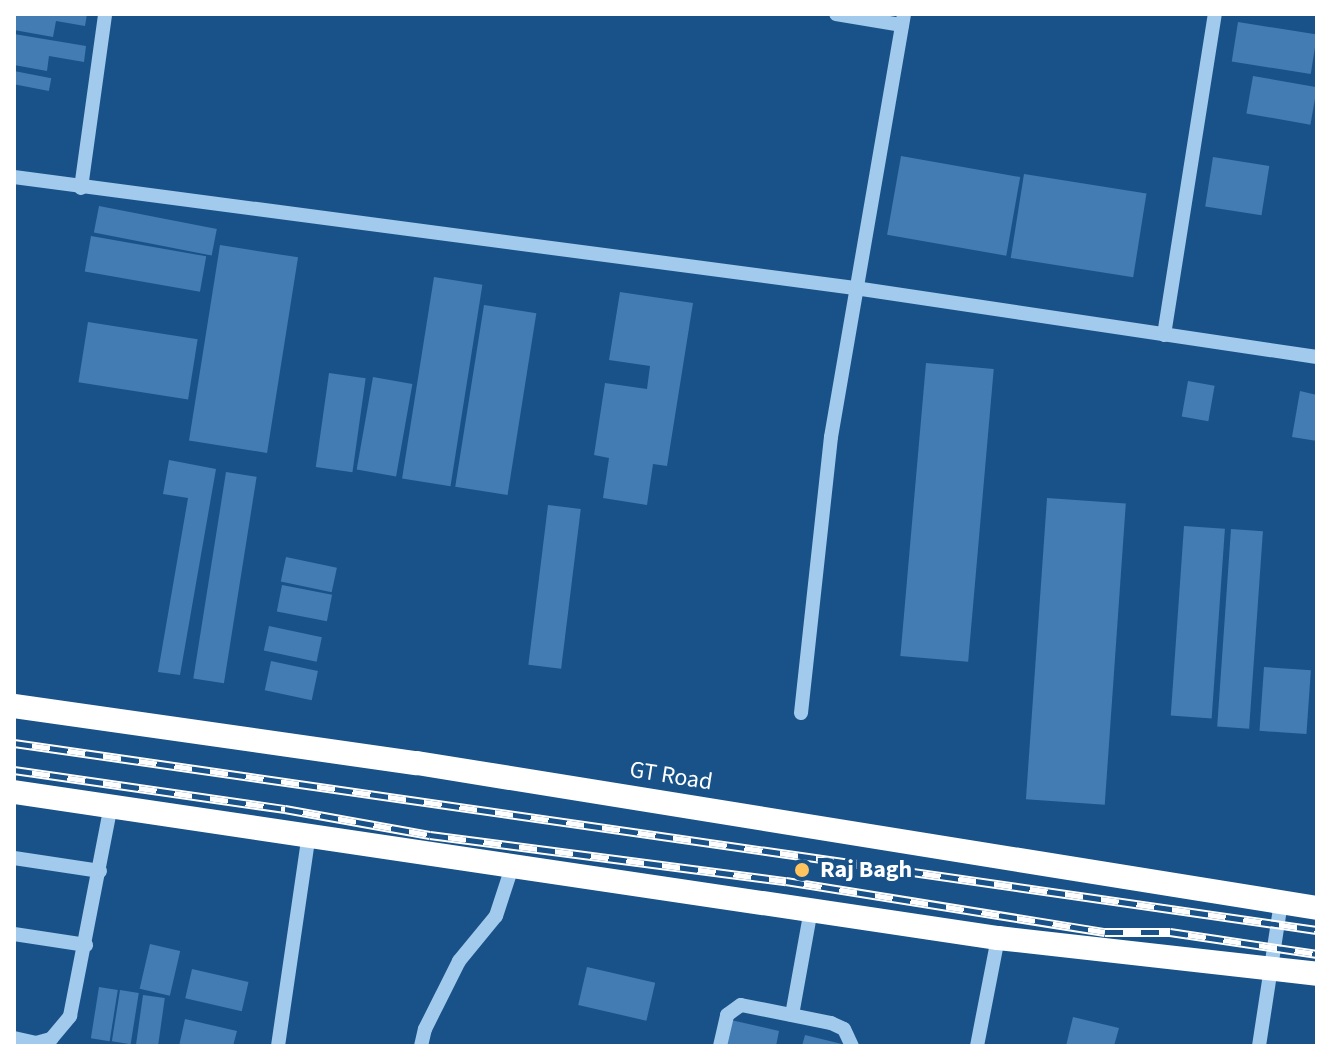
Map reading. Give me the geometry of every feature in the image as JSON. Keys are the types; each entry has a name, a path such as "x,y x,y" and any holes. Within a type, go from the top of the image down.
{"highway":[{"name":"GT Road","path":"14,706 417,763 1317,908"},
{"path":"14,792 998,938 1317,974"}],"street":[{"path":"81,188 105,14"},
{"path":"801,713 831,437 903,20 836,14"},
{"path":"1164,335 1215,14"},
{"path":"14,177 855,288 1317,357"},
{"path":"14,1038 36,1043 60,1032 70,1016 111,806"},
{"path":"278,1046 309,834"},
{"path":"14,858 100,871"},
{"path":"421,1046 425,1029 459,961 496,916 513,864"},
{"path":"1259,1046 1281,903"},
{"path":"792,1015 811,909"},
{"path":"14,934 86,945"},
{"path":"977,1046 998,938"},
{"path":"720,1046 727,1015 741,1005 844,1029 852,1046"}],"building":[{"path":"14,14 87,14 85,26 56,21 53,37 14,30"},
{"path":"1238,22 1317,35 1311,74 1232,62"},
{"path":"14,34 86,46 84,62 49,56 47,71 14,65"},
{"path":"14,71 51,78 49,91 14,84"},
{"path":"1253,76 1317,87 1310,125 1246,113"},
{"path":"901,156 1020,177 1006,256 887,235"},
{"path":"1213,157 1269,166 1261,215 1205,206"},
{"path":"1024,174 1146,193 1133,277 1011,258"},
{"path":"99,206 217,229 212,255 94,233"},
{"path":"91,236 206,256 200,292 85,271"},
{"path":"220,245 298,257 267,453 189,441"},
{"path":"434,277 482,285 450,486 402,478"},
{"path":"620,292 693,303 667,466 653,464 647,505 603,498 609,458 594,455 605,383 647,389 650,366 609,360"},
{"path":"484,305 536,313 508,495 455,487"},
{"path":"88,322 198,339 188,400 78,382"},
{"path":"926,363 994,369 968,662 900,656"},
{"path":"329,373 366,378 352,472 316,467"},
{"path":"373,377 412,384 396,477 357,470"},
{"path":"1188,381 1215,386 1208,421 1182,416"},
{"path":"1300,391 1317,395 1317,441 1292,437"},
{"path":"169,460 216,469 180,675 158,672 188,498 163,494"},
{"path":"226,472 257,477 224,683 193,678"},
{"path":"1047,498 1126,504 1105,805 1026,799"},
{"path":"548,505 581,509 561,669 528,665"},
{"path":"1184,526 1225,529 1212,718 1171,716"},
{"path":"1231,529 1263,531 1249,729 1217,727"},
{"path":"286,557 337,568 332,592 281,581"},
{"path":"282,585 332,595 327,621 277,612"},
{"path":"269,626 322,637 317,662 264,650"},
{"path":"271,661 318,671 312,700 265,690"},
{"path":"1264,667 1311,670 1306,734 1260,731"},
{"path":"150,944 180,951 170,996 140,989"},
{"path":"587,967 655,983 646,1021 578,1005"},
{"path":"192,969 249,982 242,1011 185,998"},
{"path":"99,987 118,990 110,1041 91,1038"},
{"path":"120,990 139,993 131,1044 112,1041"},
{"path":"143,995 165,998 158,1046 136,1046"},
{"path":"1073,1017 1119,1028 1114,1046 1066,1046"},
{"path":"185,1019 237,1031 233,1046 179,1046"},
{"path":"731,1020 779,1031 776,1046 725,1046"},
{"path":"805,1035 846,1045 846,1046 802,1046"}],"railway":[{"path":"14,743 1317,930"},
{"path":"14,770 285,809 430,835 786,881 1105,932 1170,932 1317,954"}],"place":[{"name":"Raj Bagh","path":"802,870"}]}
